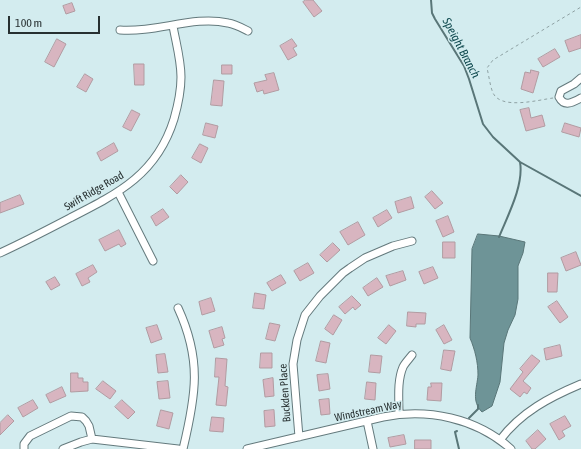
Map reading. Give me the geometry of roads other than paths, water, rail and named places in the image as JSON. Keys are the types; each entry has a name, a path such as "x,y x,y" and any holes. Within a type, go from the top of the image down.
{"street":[{"path":"120,30 133,31 201,21 214,21 229,23 248,31"},
{"name":"Swift Ridge Road","path":"0,254 118,192 132,182 151,164 158,155 170,134 178,107 181,77 180,62 173,26"},
{"path":"581,78 574,84 561,91 559,97 562,102 565,103 573,102 581,98"},
{"path":"118,192 153,261"},
{"name":"Buckden Place","path":"299,437 293,364 297,340 305,315 320,296 342,273 365,258 393,246 412,241"},
{"path":"178,308 190,342 195,377 194,396 184,449"},
{"path":"398,414 400,376 403,367 412,355"},
{"path":"500,440 508,429 527,412 557,394 581,384"},
{"name":"Windstream Way","path":"247,449 398,414 424,414 452,418 468,423 500,440 511,449"},
{"path":"24,449 24,444 30,436 71,416 82,417 86,421 89,426 92,439"},
{"path":"367,421 373,449"},
{"path":"63,449 92,439 138,443 178,449"}],"water":[{"path":"478,234 499,236 525,242 518,266 518,299 515,315 504,343 500,382 492,406 482,412 476,399 478,375 475,352 470,338 472,249"}],"waterway":[{"name":"Speight Branch","path":"431,0 432,13 464,66 483,124 493,137 520,162 581,196"},
{"path":"499,237 511,210 520,180 520,162"},
{"path":"469,418 478,409 478,405"},
{"path":"457,431 455,432 459,449"}]}
